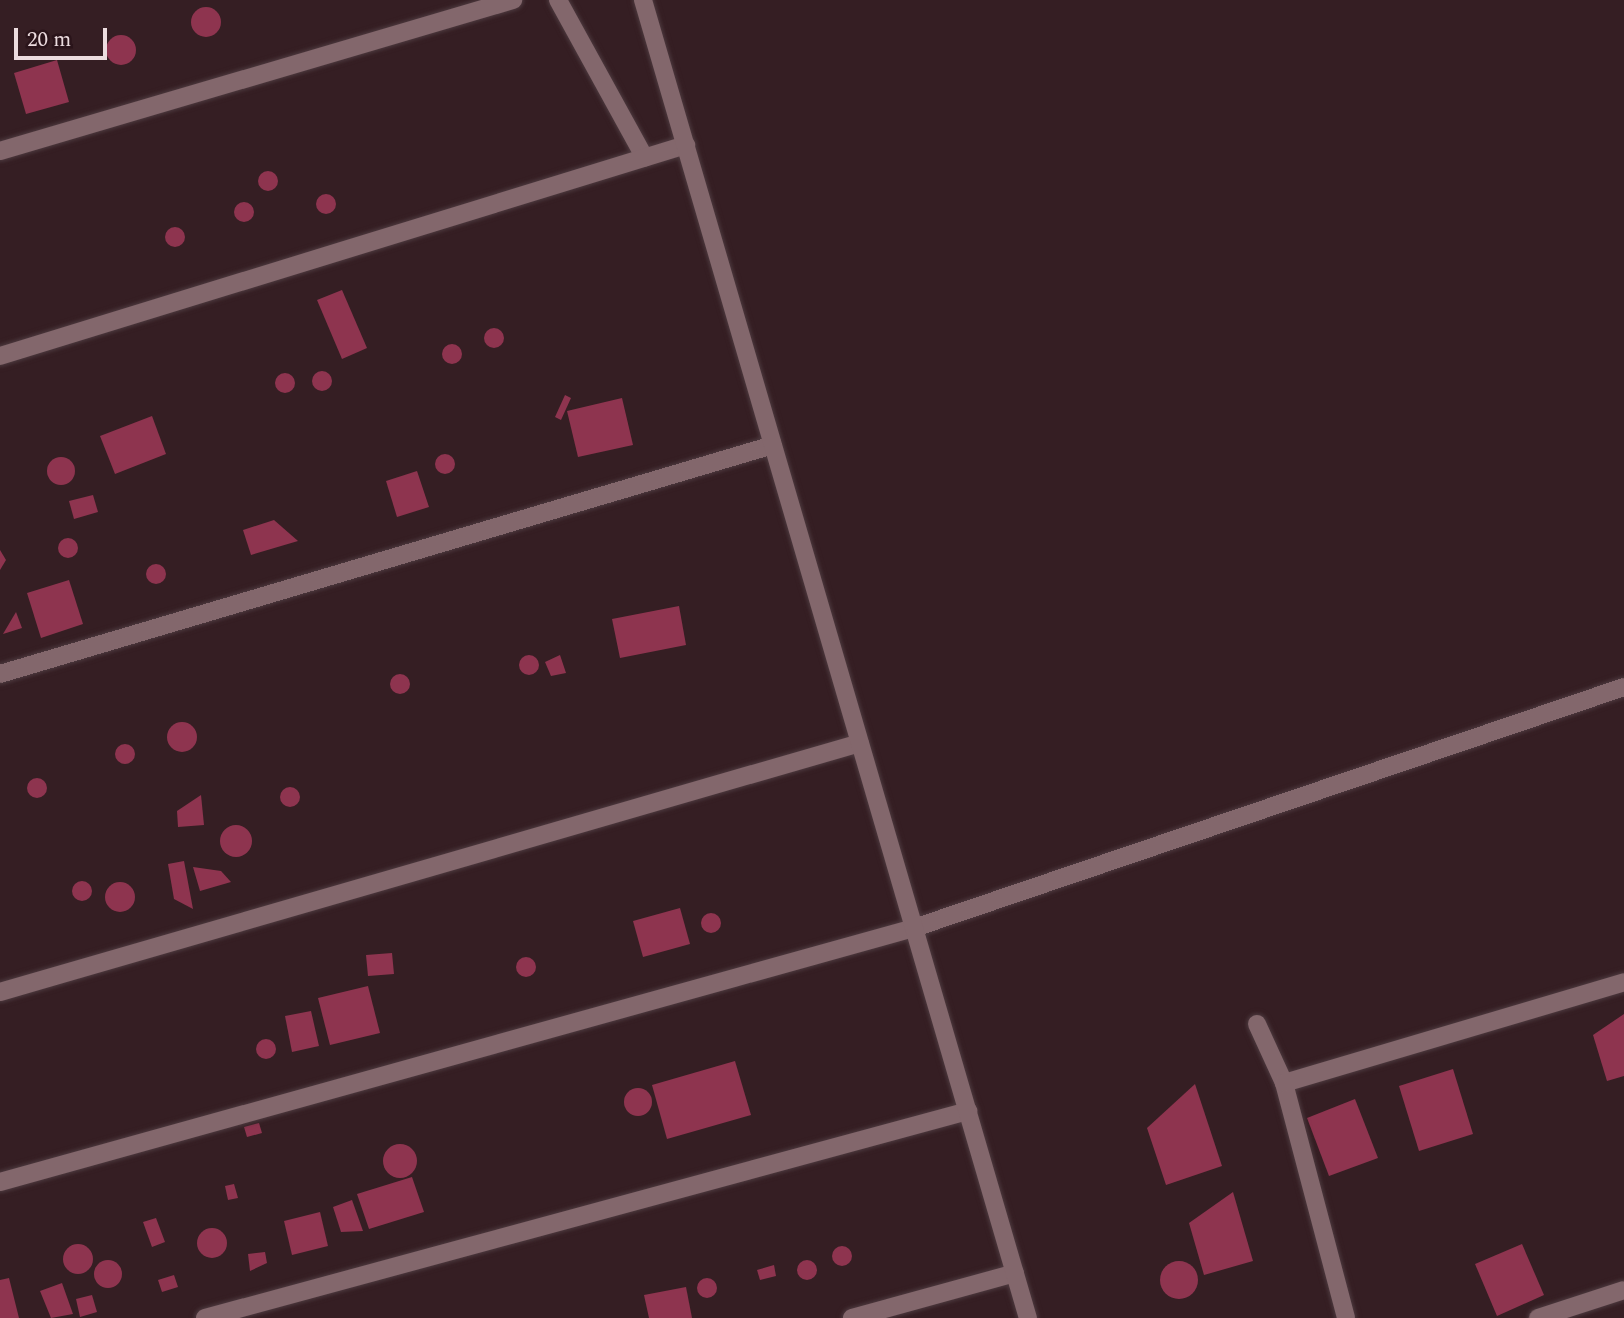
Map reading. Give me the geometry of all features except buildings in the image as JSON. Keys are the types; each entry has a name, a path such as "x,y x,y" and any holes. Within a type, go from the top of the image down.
{"street":[{"path":"0,150 513,0"},
{"path":"558,0 645,158"},
{"path":"643,0 1028,1318"},
{"path":"0,356 686,145"},
{"path":"0,674 773,445"},
{"path":"0,1182 914,928 1624,687"},
{"path":"0,992 860,743"},
{"path":"1284,1083 1624,982"},
{"path":"1257,1024 1284,1083 1346,1318"},
{"path":"205,1318 968,1111"},
{"path":"852,1318 1015,1273"},
{"path":"1538,1318 1624,1290"}]}
